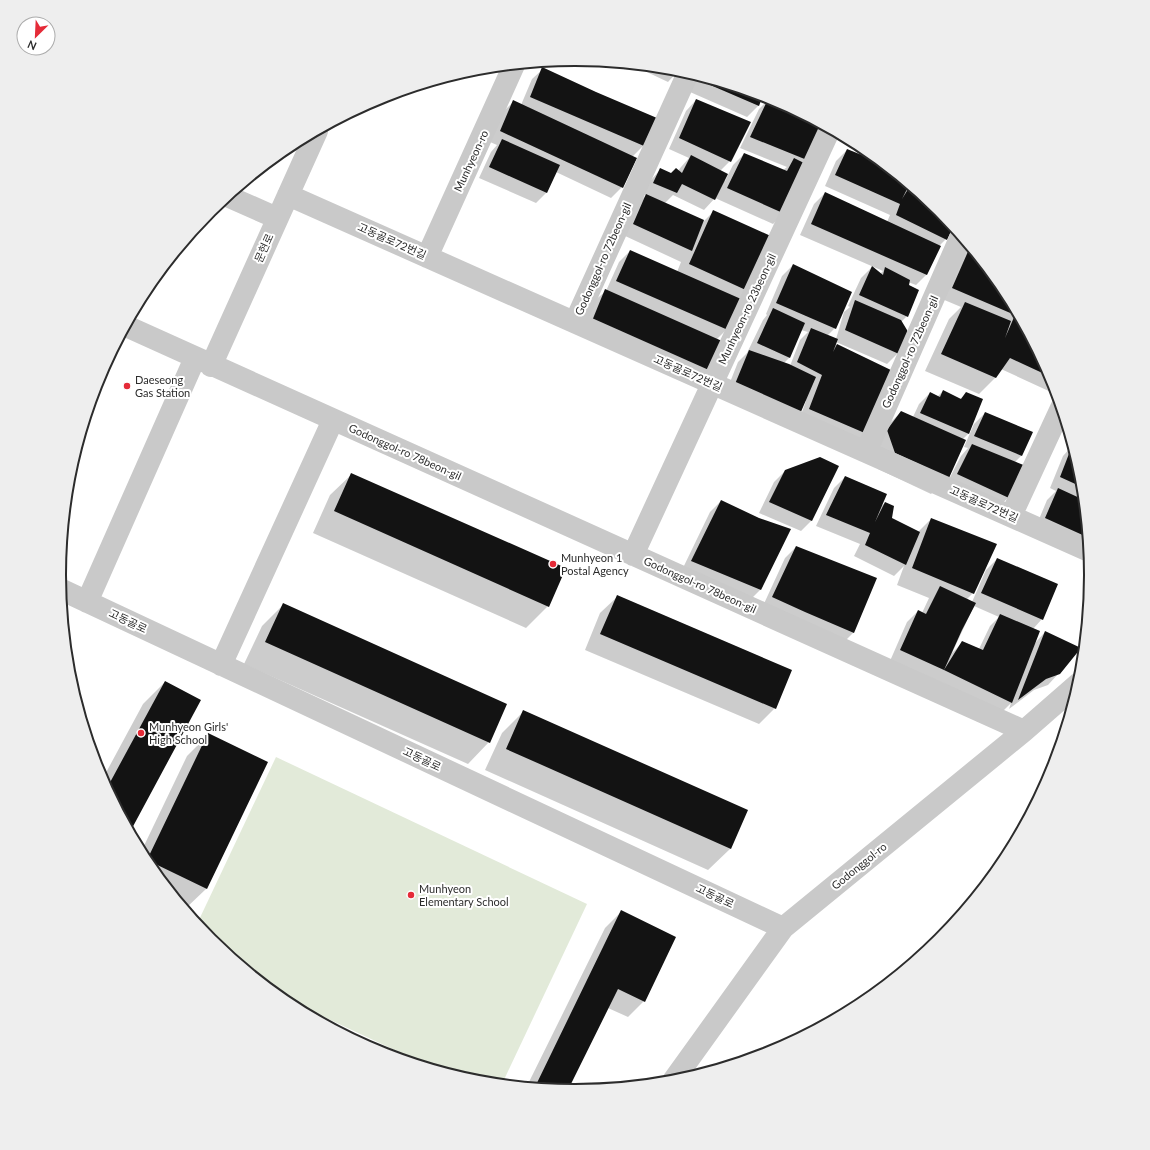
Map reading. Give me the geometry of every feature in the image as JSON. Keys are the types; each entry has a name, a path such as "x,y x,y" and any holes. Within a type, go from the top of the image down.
{"street":[{"name":"Munhyeon-ro","path":"427,257 512,70"},
{"name":"Godonggol-ro 72beon-gil","path":"574,322 686,78"},
{"name":"Munhyeon-ro 23beon-gil","path":"633,555 828,133"},
{"name":"문현로","path":"203,362 277,218 314,139"},
{"name":"고동골로72번길","path":"288,195 1083,548"},
{"path":"232,198 277,218"},
{"name":"Godonggol-ro 72beon-gil","path":"866,452 958,244"},
{"name":"Godonggol-ro 78beon-gil","path":"130,328 1024,731"},
{"path":"87,602 203,362"},
{"path":"1011,516 1058,414"},
{"path":"221,665 333,420"},
{"name":"고동골로","path":"67,592 783,928"},
{"name":"Godonggol-ro","path":"679,1073 783,928 1024,731 1071,690"}],"green space":[{"path":"276,757 587,904 504,1079 443,1067 411,1057 315,1013 265,979 239,958 199,919"}],"building":[{"path":"542,67 657,118 644,146 530,97"},
{"path":"704,82 761,101 759,106"},
{"path":"696,99 751,122 731,162 679,138"},
{"path":"513,100 637,158 623,188 500,131"},
{"path":"766,103 800,118 823,130 807,160 750,137"},
{"path":"502,139 560,165 547,193 489,167"},
{"path":"847,149 863,155 907,189 902,199 908,189 935,215 951,232 947,240 896,215 900,204 835,175"},
{"path":"744,153 787,171 794,158 806,164 785,214 727,188"},
{"path":"691,155 728,174 715,200 682,184 677,193 653,183 660,168 671,173 676,168 682,173"},
{"path":"825,192 941,246 927,275 811,224"},
{"path":"646,194 704,220 692,251 633,224"},
{"path":"713,210 773,237 748,291 689,264"},
{"path":"630,250 741,299 728,330 616,281"},
{"path":"968,251 1012,314 952,288"},
{"path":"793,264 852,292 836,329 776,303"},
{"path":"872,266 883,275 885,267 910,280 909,285 919,290 908,317 859,295"},
{"path":"605,289 722,341 708,371 592,321"},
{"path":"855,300 901,320 907,330 910,340 899,354 845,330"},
{"path":"965,302 1011,321 1005,338 1014,317 1032,350 1042,373 1010,358 996,378 941,354"},
{"path":"773,308 805,323 790,358 757,343"},
{"path":"811,328 838,339 833,352 837,344 895,372 867,434 809,409 822,375 797,362"},
{"path":"749,350 789,364 816,377 800,414 735,384"},
{"path":"943,390 961,399 966,392 983,399 969,434 920,413 930,392 940,397"},
{"path":"901,411 966,440 949,478 895,453 887,430"},
{"path":"985,412 1033,432 1022,456 974,436"},
{"path":"972,444 1026,466 1009,498 957,474"},
{"path":"1069,453 1075,484 1060,477"},
{"path":"820,457 839,466 812,521 769,502 785,470"},
{"path":"351,473 566,568 549,607 334,511"},
{"path":"845,476 887,494 875,522 885,502 894,506 892,518 920,532 906,565 865,545 870,533 826,515"},
{"path":"1058,488 1078,497 1082,535 1045,518"},
{"path":"721,500 759,518 791,529 761,590 691,561"},
{"path":"931,518 997,544 974,594 912,568"},
{"path":"796,546 877,578 854,633 772,597"},
{"path":"997,558 1058,584 1043,620 981,593"},
{"path":"940,586 976,603 944,670 900,650 918,610 926,614"},
{"path":"617,595 792,670 776,709 600,634"},
{"path":"283,603 507,704 490,743 265,642"},
{"path":"1000,614 1040,631 1012,703 944,670 962,641 983,650"},
{"path":"1045,631 1079,647 1078,652 1060,674 1046,679 1018,700"},
{"path":"165,681 201,700 133,827 110,782"},
{"path":"523,710 748,810 731,849 506,749"},
{"path":"208,733 268,762 207,889 157,865 150,854"},
{"path":"621,910 676,937 645,1002 618,989 571,1084 537,1083"}],"place":[{"name":"Daeseong Gas Station","path":"127,386"},
{"name":"Munhyeon 1 Postal Agency","path":"553,564"},
{"name":"Munhyeon Girls' High School","path":"141,733"},
{"name":"Munhyeon Elementary School","path":"411,895"}]}
